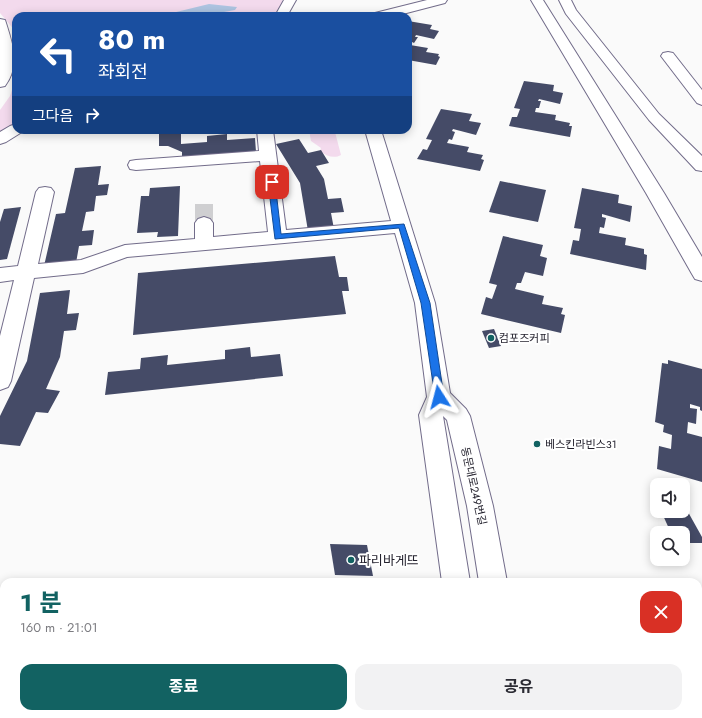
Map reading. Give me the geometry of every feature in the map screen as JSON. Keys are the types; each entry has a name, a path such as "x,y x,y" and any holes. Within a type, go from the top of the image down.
{"main road":[{"path":"283,12 290,0"},
{"path":"395,12 441,0"},
{"path":"537,0 655,193 702,274"},
{"path":"565,0 570,11 654,117 702,166"},
{"path":"0,22 8,52 3,79 0,83"},
{"path":"668,56 702,100"},
{"path":"0,139 12,132"},
{"path":"266,134 278,237"},
{"path":"374,134 425,303 439,397 431,415 455,578"},
{"path":"136,165 269,155"},
{"path":"0,381 45,192"},
{"path":"204,223 204,244"},
{"path":"0,275 83,266 125,251 402,226"},
{"name":"동문대로249번길","path":"439,397 458,416 480,506 492,578"}],"shaded area":[{"path":"0,0 282,0 282,4 278,12 12,12 12,27 0,13"},
{"path":"12,90 12,126 0,133 0,110 10,96"},
{"path":"310,134 336,134 341,155 336,157 325,154 320,151 321,148 311,141"}],"water":[{"path":"209,4 237,7 235,10 224,12 176,12"}],"building":[{"path":"412,22 432,25 430,29 439,31 434,39 416,35 415,37 418,37 414,43 412,42"},
{"path":"412,45 428,48 426,52 439,54 438,56 440,57 436,65 412,61"},
{"path":"524,81 554,85 553,91 563,93 560,104 539,99 538,101 541,101 539,108 536,108 535,112 556,115 555,120 570,123 569,126 572,126 570,137 509,126 512,117 517,117 520,109 514,108"},
{"path":"441,109 472,114 469,121 481,123 476,135 453,129 452,131 455,132 452,140 449,139 447,143 469,147 467,152 483,155 481,159 484,160 480,171 417,159 423,149 427,150 432,140 426,139"},
{"path":"159,134 181,134 181,144 207,142 207,136 227,134 227,140 255,138 256,152 182,158 182,152 168,146 159,146"},
{"path":"299,139 308,153 321,150 329,163 316,166 324,179 328,199 341,198 344,212 331,213 334,229 308,231 300,183 276,144"},
{"path":"101,166 98,185 109,184 107,195 96,196 94,211 86,212 82,231 94,230 92,245 79,246 76,263 44,266 56,214 65,213 75,168"},
{"path":"500,181 546,190 538,222 489,212"},
{"path":"180,186 178,236 157,237 158,232 137,233 141,196 149,196 150,188"},
{"path":"582,188 619,195 618,203 632,206 630,222 602,214 602,217 606,218 604,228 600,227 599,233 626,238 625,245 644,249 644,254 647,255 646,270 570,254 573,240 579,241 581,229 574,228"},
{"path":"21,207 7,259 0,260 0,222 4,209"},
{"path":"503,236 543,245 540,256 547,258 543,276 525,272 521,283 517,283 515,289 544,296 542,304 563,308 561,314 565,315 561,333 481,314 486,297 492,299 497,285 489,283"},
{"path":"335,256 339,277 347,277 349,291 342,291 346,314 133,335 138,273"},
{"path":"70,290 67,314 79,313 76,330 64,331 60,357 46,389 60,391 48,413 36,412 20,446 0,444 0,416 27,361 40,293"},
{"name":"컴포즈커피","path":"494,329 501,346 489,348 482,331"},
{"path":"250,347 251,357 280,354 283,376 105,395 108,372 140,369 141,358 168,355 167,365 225,359 225,350"},
{"path":"668,360 702,369 702,411 700,410 700,407 690,404 690,408 697,409 696,424 688,422 687,433 702,437 702,482 657,469 659,446 671,449 672,435 663,432 664,425 655,422 662,363 668,364"},
{"path":"690,516 702,537 702,543 690,543 690,526 668,526 664,518 690,518"},
{"name":"파리바게뜨","path":"330,544 367,545 373,576 335,575"}],"tunnel":[{"path":"204,204 204,223"}],"place":[{"name":"컴포즈커피","path":"491,338"},
{"name":"베스킨라빈스31","path":"537,444"},
{"name":"파리바게뜨","path":"351,560"}],"route":[{"path":"272,182 278,237 402,226 425,303 439,397"}]}
